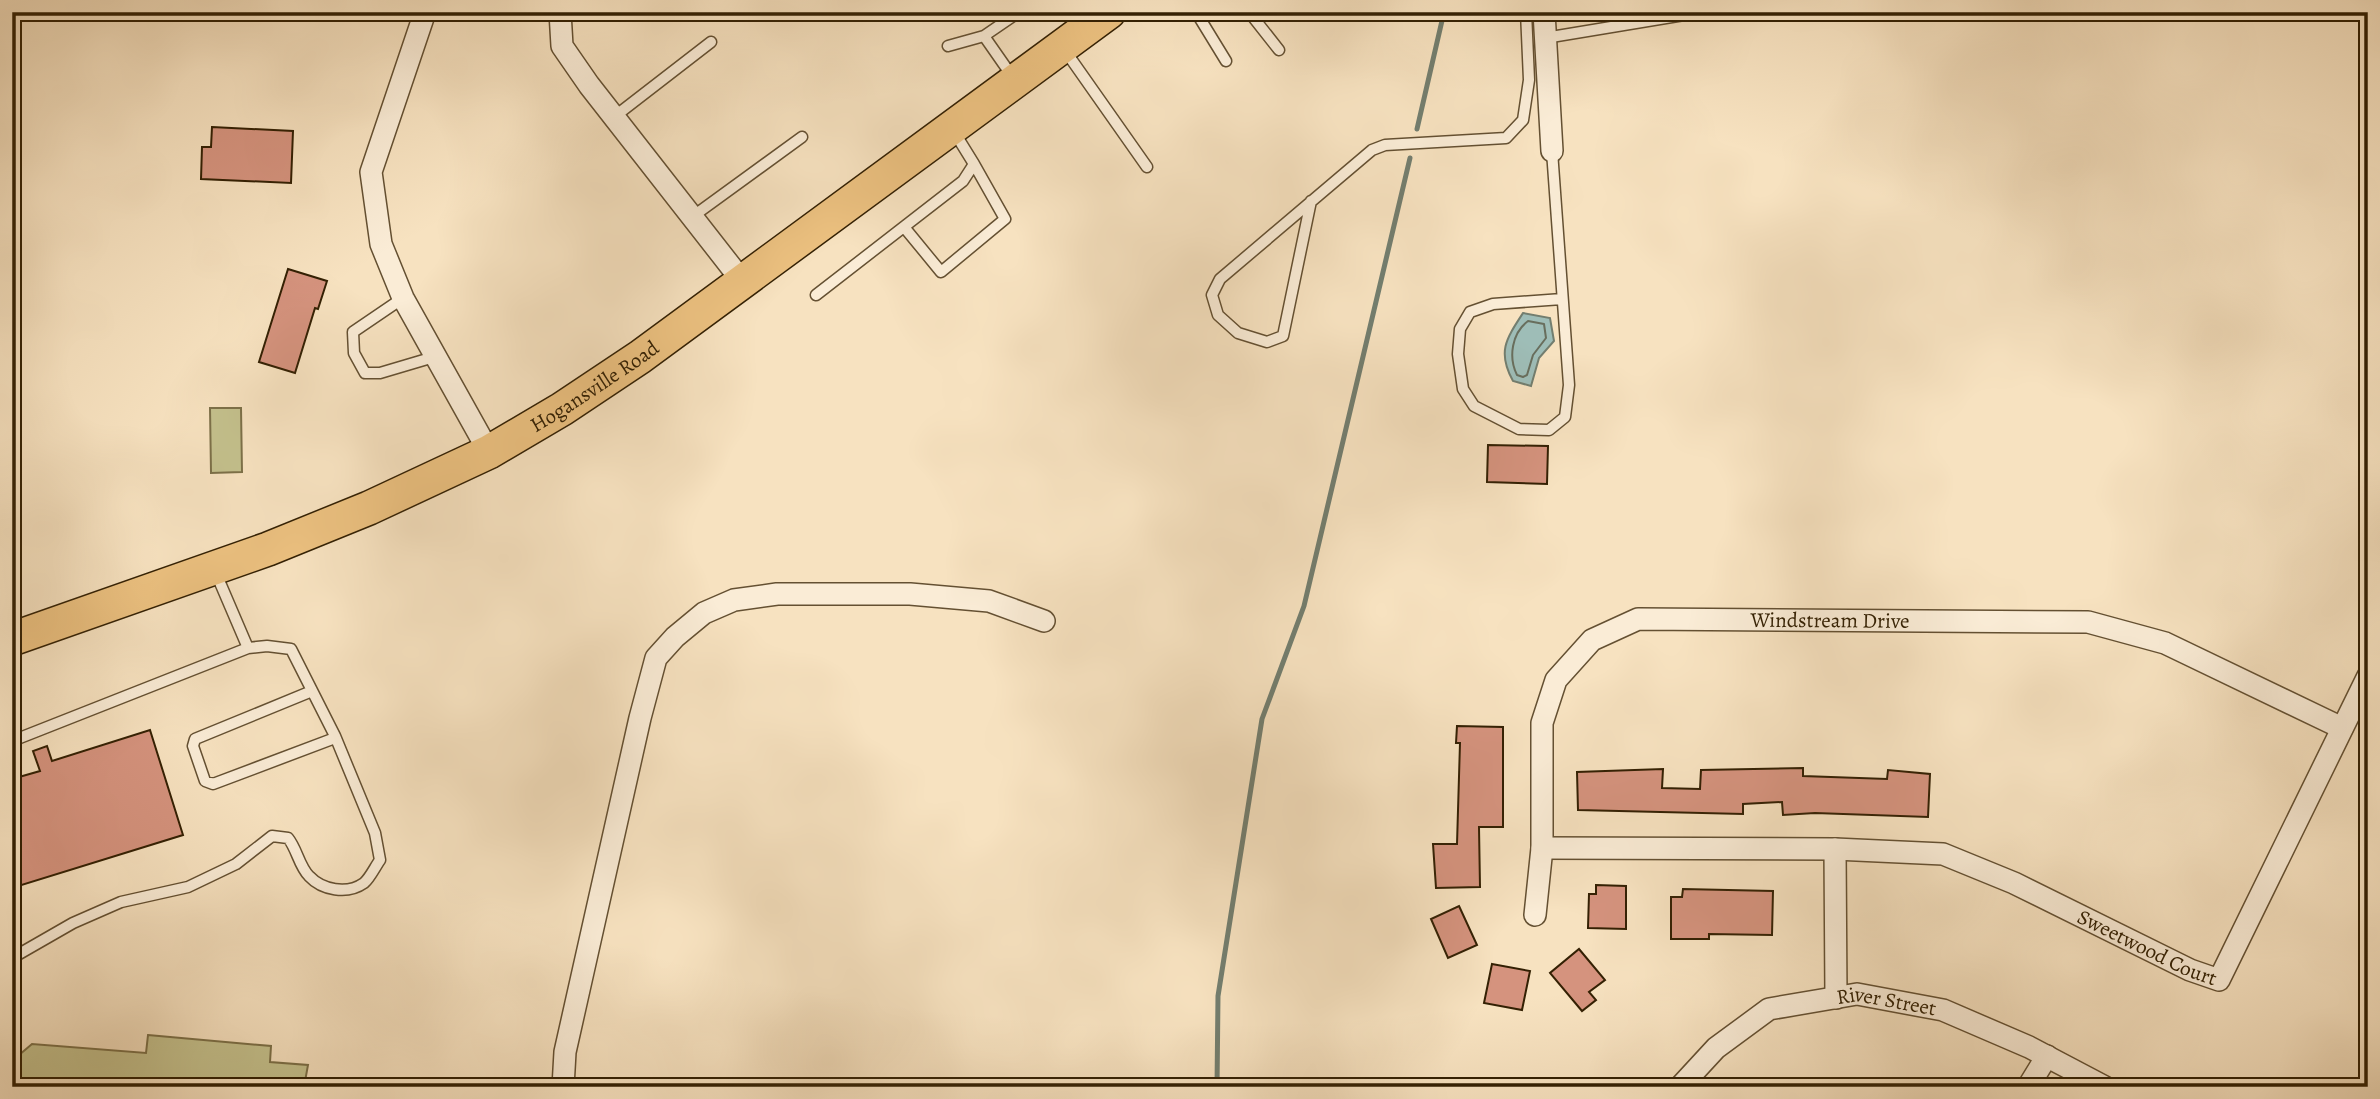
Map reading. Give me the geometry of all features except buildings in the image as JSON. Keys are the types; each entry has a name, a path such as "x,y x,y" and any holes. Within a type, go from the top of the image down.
{"main road":[{"name":"Hogansville Road","path":"12,639 268,549 369,508 489,452 584,394 743,282 1109,12"}],"street":[{"path":"425,12 370,172 381,244 403,298 489,452"},
{"path":"560,12 562,46 743,282"},
{"path":"1544,12 1552,151"},
{"path":"563,1087 567,1041 640,718 656,658 675,637 714,608 734,600 777,594 910,594 989,601 1044,621"},
{"name":"Windstream Drive","path":"1535,915 1542,848 1542,723 1556,680 1592,640 1638,620 2088,622 2165,643 2342,728"},
{"name":"Sweetwood Court","path":"1542,848 1835,849 1944,854 2014,883 2190,970 2219,981 2368,676"},
{"path":"1835,849 1836,998"},
{"name":"River Street","path":"1680,1087 1716,1048 1769,1009 1857,994 1943,1010 2047,1056 2105,1087"},
{"path":"2028,1087 2047,1056"}],"lane":[{"path":"948,46 984,36 1019,12"},
{"path":"1196,12 1226,61"},
{"path":"1249,12 1279,50"},
{"path":"1311,201 1283,336 1267,342 1238,333 1218,315 1212,295 1220,279 1311,201 1372,150 1385,145 1506,138 1523,120 1528,80 1526,12"},
{"path":"1545,38 1702,12"},
{"path":"984,36 1015,81"},
{"path":"614,117 711,42"},
{"path":"1062,47 1147,167"},
{"path":"904,227 941,272 1005,219 951,128"},
{"path":"692,216 802,137"},
{"path":"1552,151 1569,385 1565,417 1549,430 1519,429 1474,405 1463,389 1458,354 1460,329 1470,312 1493,304 1562,299"},
{"path":"816,295 963,181 974,164"},
{"path":"403,298 353,332 354,353 365,373 380,373 434,357"},
{"path":"214,568 248,649"},
{"path":"12,741 248,649 267,646 290,649 335,738 375,833 380,860 364,883 344,891 324,888 307,875 288,838 272,836 236,864 188,887 121,902 73,923 12,958"},
{"path":"312,691 195,739 193,746 205,780 213,784 335,738"}],"shaded area":[{"path":"210,408 241,408 242,472 211,473"},
{"path":"148,1035 271,1046 270,1062 308,1065 304,1087 12,1087 12,1061 32,1044 146,1053"}],"water":[{"path":"1523,313 1550,318 1554,341 1539,358 1531,386 1513,381 1505,362 1508,338"}],"waterway":[{"path":"1417,129 1444,12"},
{"path":"1217,1087 1218,996 1262,719 1304,606 1410,158"},
{"path":"718,1087 737,1080"}]}
